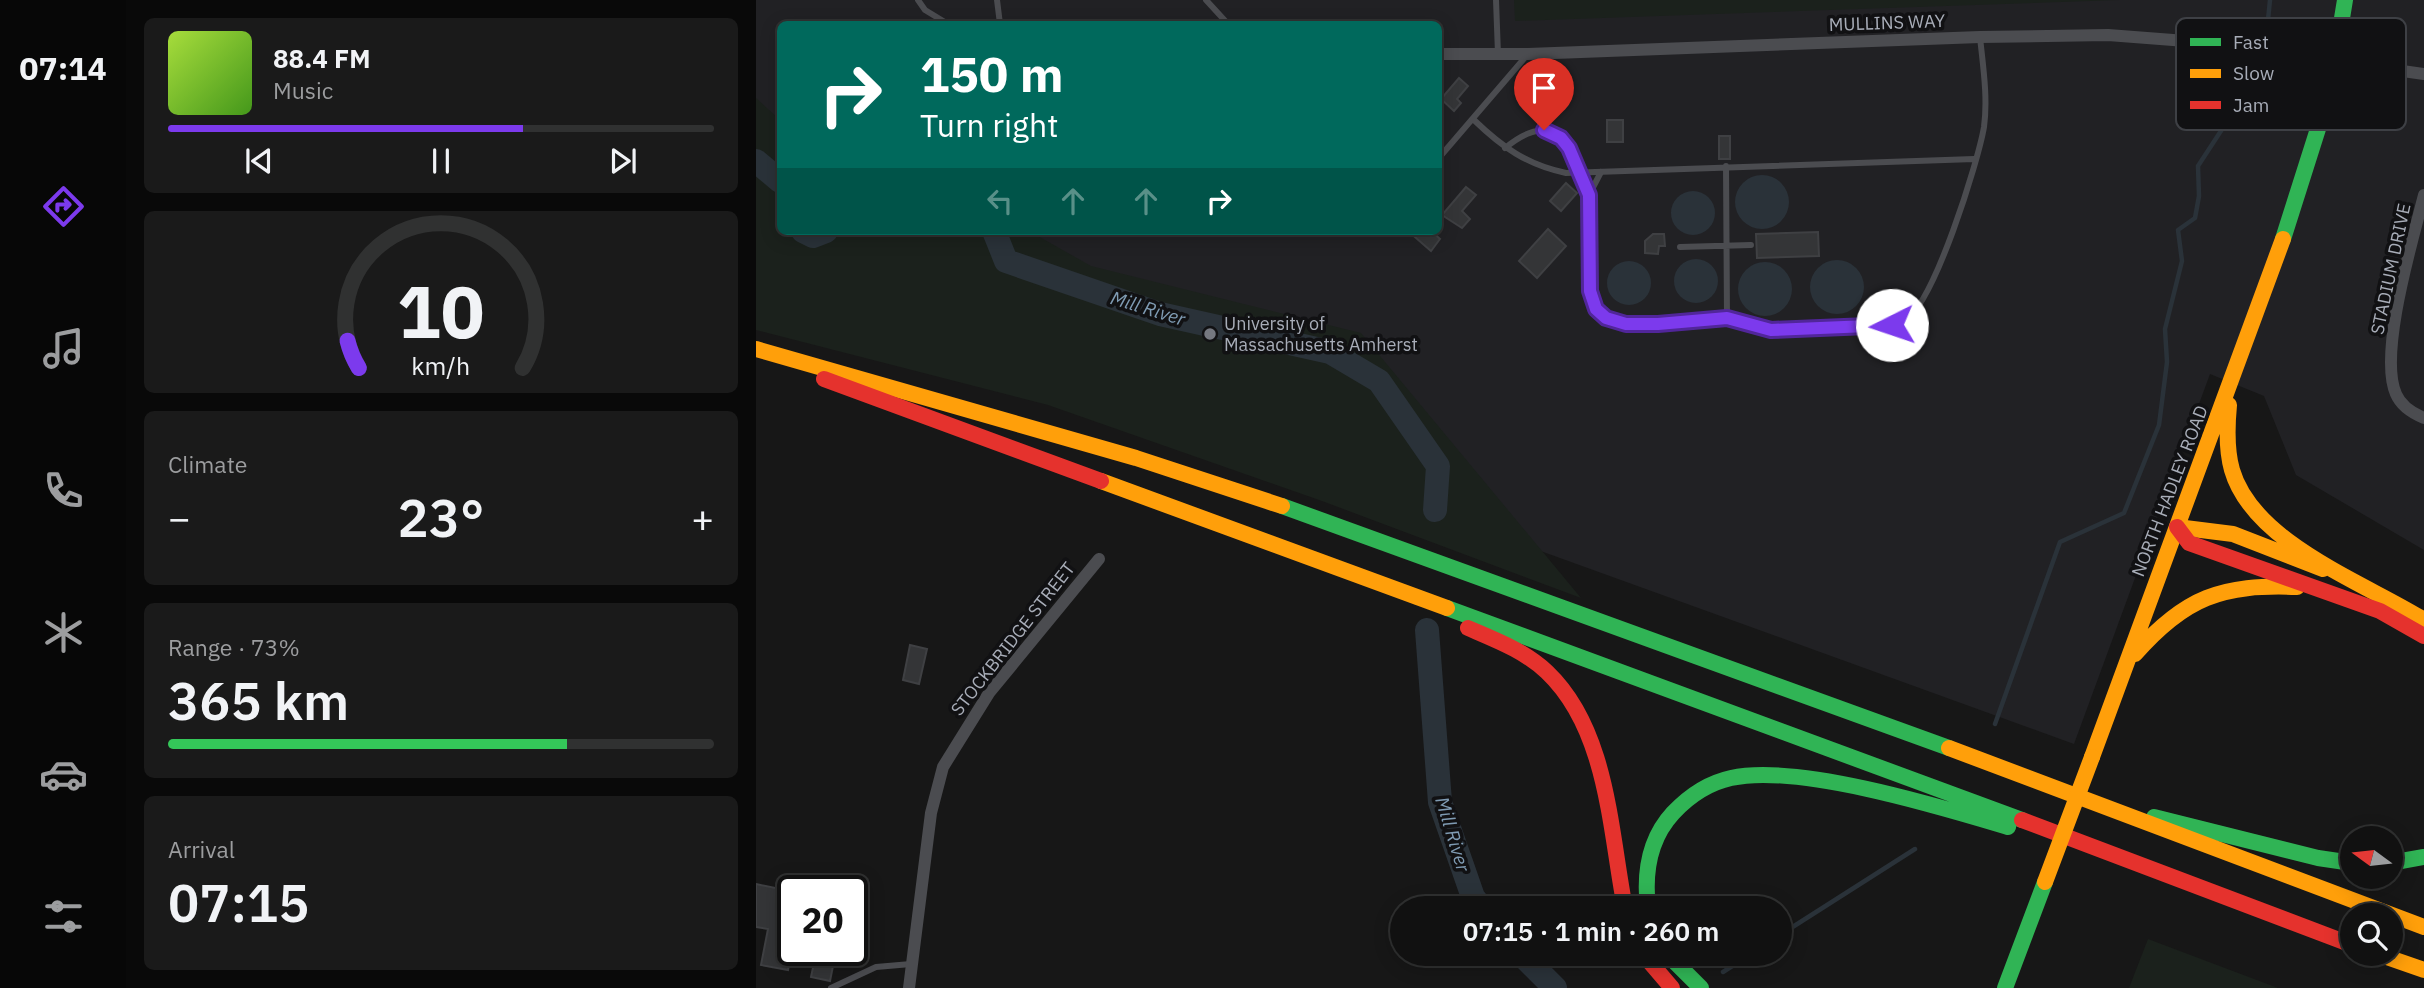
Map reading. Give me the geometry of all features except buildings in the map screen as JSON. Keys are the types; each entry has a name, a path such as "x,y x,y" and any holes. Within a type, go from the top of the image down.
{"main road":[{"name":"NORTH HADLEY ROAD","path":"2342,18 2345,0"},
{"name":"NORTH HADLEY ROAD","path":"2005,986 2230,385 2311,157 2318,130"},
{"path":"756,352 2206,888 2340,940"},
{"path":"756,352 1136,458 1299,512 1934,743 2424,928"},
{"path":"2230,385 2228,451 2234,477 2244,496 2267,523 2348,578 2424,620"},
{"path":"2177,527 2196,526 2225,533 2348,578"},
{"path":"1226,527 1517,650 1546,674 1572,705 1594,747 1623,896"},
{"path":"2177,527 2189,543 2206,551 2380,611 2424,636"},
{"path":"2125,665 2167,618 2204,596 2262,586 2305,588 2338,596"},
{"path":"1647,896 1646,883 1653,848 1659,832 1677,808 1702,789 1722,779 1769,773 1816,779 1969,815 2340,941"},
{"path":"2097,806 2182,823 2340,861"},
{"path":"2403,861 2424,857"},
{"path":"2403,963 2424,970"},
{"path":"1653,966 1672,988"},
{"path":"1679,966 1701,988"}],"street":[{"name":"MULLINS WAY","path":"1442,54 1528,54 1980,37 2152,38 2176,41"},
{"path":"2406,71 2424,74"},
{"name":"STADIUM DRIVE","path":"2424,195 2394,327 2391,362 2395,393 2404,406 2424,418"},
{"name":"STOCKBRIDGE STREET","path":"909,988 932,806 947,759 989,693 1099,559"}],"lane":[{"path":"918,0 925,10 943,21"},
{"path":"997,0 1000,21"},
{"path":"1206,0 1225,21"},
{"path":"1496,0 1498,54"},
{"path":"1505,148 1531,130 1544,130 1561,138 1589,195 1590,291 1600,314 1614,322 1636,324 1727,318 1771,330 1884,326 1906,319 1920,307 1930,289 1975,159 1984,118 1980,37"},
{"path":"1442,155 1528,54"},
{"path":"1474,120 1505,148 1526,162 1547,169 1580,173 1975,159"},
{"path":"1726,166 1727,318"},
{"path":"1589,195 1601,172"},
{"path":"1680,247 1751,245"},
{"path":"831,988 876,967 912,964"}],"shaded area":[{"name":"University of Massachusetts Amherst","path":"756,0 2424,0 2424,550 2296,475 2264,396 2210,374 2074,744 756,267"},
{"path":"1514,0 2119,0 1515,21"},
{"path":"756,98 777,117 777,235 1036,235 1091,266 1361,333 1581,598 1322,501 1048,405 756,330"},
{"path":"1762,175 1781,183 1789,202 1781,221 1762,229 1743,221 1735,202 1743,183"},
{"path":"1693,191 1708,198 1715,213 1708,228 1693,235 1678,228 1671,213 1678,198"},
{"path":"1696,259 1711,266 1718,281 1711,296 1696,303 1681,296 1674,281 1681,266"},
{"path":"1837,260 1856,268 1864,287 1856,306 1837,314 1818,306 1810,287 1818,268"},
{"path":"1629,261 1644,268 1651,283 1644,298 1629,305 1614,298 1607,283 1614,268"},
{"path":"1765,262 1784,270 1792,289 1784,308 1765,316 1746,308 1738,289 1746,270"},
{"path":"2148,939 2278,988 2129,988"}],"waterway":[{"path":"2268,18 2270,0"},
{"path":"1995,724 2060,542 2124,513 2159,425 2167,362 2165,329 2182,261 2178,230 2195,218 2199,196 2198,166 2222,130"},
{"name":"Mill River","path":"756,161 777,178"},
{"name":"Mill River","path":"811,235 816,235"},
{"name":"Mill River","path":"996,235 1006,261 1160,314 1330,352 1379,381 1438,466 1435,510"},
{"name":"Mill River","path":"1427,630 1440,802 1473,896"},
{"path":"1792,927 1915,849"},
{"name":"Mill River","path":"1533,966 1555,988"},
{"path":"1723,972 1732,966"}],"traffic: fast":[{"path":"2342,18 2345,0"},
{"path":"2283,239 2318,130"},
{"path":"1282,506 1949,748"},
{"path":"1447,608 2022,820"},
{"path":"1648,896 1650,858 1658,834 1665,823 1692,796 1714,783 1731,778 1759,775 1830,782 1869,789 2008,827"},
{"path":"2154,817 2340,861"},
{"path":"2403,861 2424,857"},
{"path":"2005,988 2045,882"},
{"path":"1679,966 1701,988"}],"traffic: slow":[{"path":"2092,757 2283,239"},
{"path":"756,349 1136,458 1282,506"},
{"path":"2229,405 2228,438 2232,470 2244,496 2263,519 2286,540 2314,558 2424,620"},
{"path":"1101,481 1447,608"},
{"path":"2177,527 2233,534 2323,569"},
{"path":"2135,654 2171,619 2207,598 2247,588 2297,587"},
{"path":"1949,748 2424,927"},
{"path":"2045,882 2092,757"},
{"path":"2403,963 2424,970"}],"traffic: jam":[{"path":"824,379 1101,481"},
{"path":"2177,527 2189,543 2380,611 2424,636"},
{"path":"1468,628 1510,647 1547,672 1567,696 1583,723 1595,752 1603,783 1623,896"},
{"path":"2022,820 2340,940"},
{"path":"1653,966 1672,988"}],"place":[{"name":"University of Massachusetts Amherst","path":"1210,334"}],"route":[{"path":"1544,130 1561,138 1569,148 1589,195 1590,291 1596,309 1606,318 1626,324 1658,324 1721,317 1771,330 1892,325"}]}
